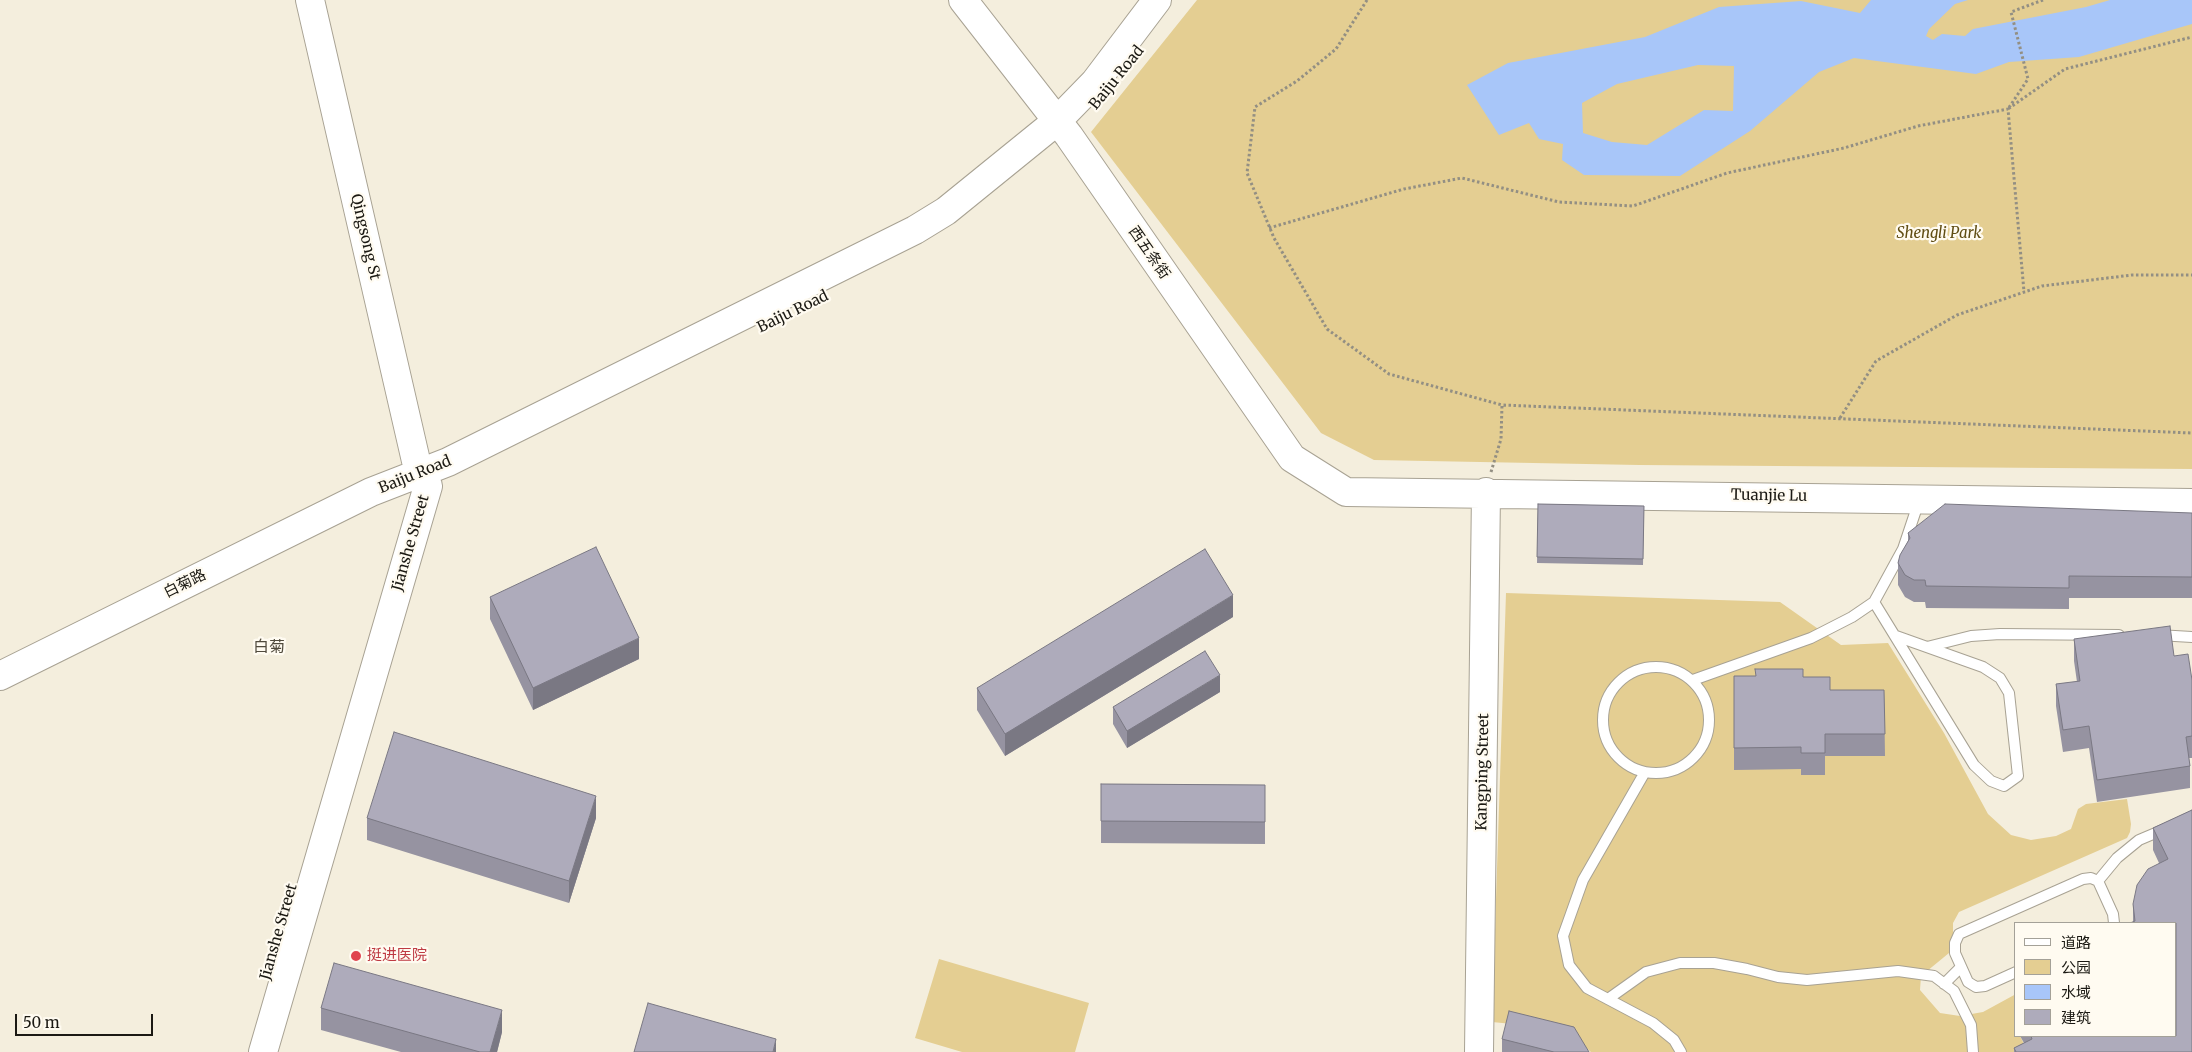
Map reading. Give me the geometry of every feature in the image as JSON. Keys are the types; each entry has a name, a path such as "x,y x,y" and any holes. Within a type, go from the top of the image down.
{"street":[{"name":"Qingsong St","path":"310,0 419,483"},
{"name":"西五条街","path":"963,0 1063,129 1292,458 1346,492"},
{"name":"Baiju Road","path":"1063,129 1095,82 1157,0"},
{"name":"Baiju Road","path":"371,492 456,478 923,246 956,227 1063,129 1106,93 1178,0"},
{"name":"Jianshe Street","path":"243,1052 419,483"},
{"name":"Jianshe Street","path":"263,1052 419,483"},
{"name":"白菊路","path":"0,676 371,492"},
{"name":"Tuanjie Lu","path":"1346,492 1486,492 2192,503"},
{"name":"Kangping Street","path":"1479,1052 1486,492"}],"lane":[{"path":"1693,680 1811,638 1852,617 1874,602 1903,549 1920,498"},
{"path":"1874,602 1974,765 1991,781 2004,786 2018,776 2009,693 2000,678 1983,667 1896,636"},
{"path":"1927,647 1971,636 2000,634 2181,635 2192,637"},
{"path":"1660,666 1678,670 1693,680 1704,695 1710,713 1709,733 1701,751 1688,763 1671,772 1645,772 1622,761 1610,747 1603,730 1602,720 1605,702 1620,680 1642,668 1660,666"},
{"path":"1645,772 1584,880 1563,936 1569,965 1587,988 1654,1023 1674,1040 1681,1052"},
{"path":"2098,882 2117,858 2139,840 2174,824"},
{"path":"2014,973 1985,986 1976,987 1968,982 1955,953 1955,943 1959,934 2083,879 2091,878 2098,882 2113,914 2114,922"},
{"path":"1608,998 1646,972 1680,963 1714,963 1778,977 1807,980 1898,971 1934,976 1954,991 1971,1025 1973,1052"},
{"path":"1944,984 1961,966"}],"path":[{"path":"1367,0 1336,49 1297,81 1255,107 1247,173 1269,228 1327,329 1389,374 1502,405 2192,433"},
{"path":"2024,292 2008,109 2028,79 2011,12 2043,0"},
{"path":"1269,228 1404,189 1462,178 1559,202 1632,206 1727,173 1844,148 1918,126 2008,109 2065,69 2192,37"},
{"path":"1840,419 1876,361 1958,315 2042,286 2132,276 2192,275"},
{"path":"1486,492 1501,439 1502,405"}],"green space":[{"name":"Shengli Park","path":"1197,0 2192,0 2192,469 1639,465 1374,460 1321,433 1091,132"},
{"path":"1506,593 1780,602 1841,645 1888,643 1944,733 1988,814 2011,835 2031,840 2056,836 2071,829 2078,809 2086,804 2127,799 2131,824 2127,838 1959,912 1953,923 1953,941 1949,953 1921,976 1920,990 1940,1013 1960,1016 1983,1012 2014,995 2014,1037 2020,1037 2028,1052 1591,1052 1564,1029 1492,1022"},
{"path":"939,959 1089,1003 1075,1052 962,1052 915,1038"}],"water":[{"path":"1871,0 1968,0 1955,4 1929,29 1926,36 1933,40 1942,34 1965,36 1973,29 2086,7 2110,0 2192,0 2192,24 2079,57 2009,62 1976,74 1854,58 1819,72 1750,131 1680,176 1584,175 1562,160 1563,144 1539,139 1529,123 1499,135 1467,85 1508,63 1645,37 1719,7 1801,1 1860,13","holes":["1698,65 1734,66 1733,111 1704,110 1647,145 1612,142 1583,133 1582,103 1617,84"]}],"building":[{"path":"1538,504 1644,506 1643,559 1537,557"},
{"path":"1945,504 2192,513 2192,577 2069,576 2069,588 1926,586 1925,580 1914,580 1905,575 1898,563 1900,555 1910,538 1908,533"},
{"path":"596,547 639,638 533,688 490,597"},
{"path":"1205,549 1233,595 1005,734 977,688"},
{"path":"2170,626 2174,656 2188,654 2192,680 2192,736 2186,737 2190,766 2097,780 2089,726 2063,730 2056,684 2080,681 2074,639"},
{"path":"1205,651 1220,675 1127,731 1113,707"},
{"path":"1755,669 1803,669 1803,677 1830,677 1830,690 1884,690 1885,734 1825,734 1825,753 1801,753 1801,747 1734,748 1734,676 1756,676"},
{"path":"394,732 596,796 569,881 367,818"},
{"path":"1101,784 1265,785 1265,822 1101,821"},
{"path":"2192,810 2192,1052 2016,1052 2014,1048 2032,1039 2031,1037 2177,1037 2177,922 2132,922 2135,921 2133,904 2137,885 2148,869 2168,859 2153,828"},
{"path":"334,963 502,1010 490,1052 480,1052 321,1008"},
{"path":"648,1003 776,1039 773,1052 634,1052"},
{"path":"1509,1011 1574,1027 1589,1052 1554,1052 1502,1039"}],"place":[{"name":"挺进医院","path":"356,956"}],"district":[{"name":"白菊","path":"269,647"}]}
